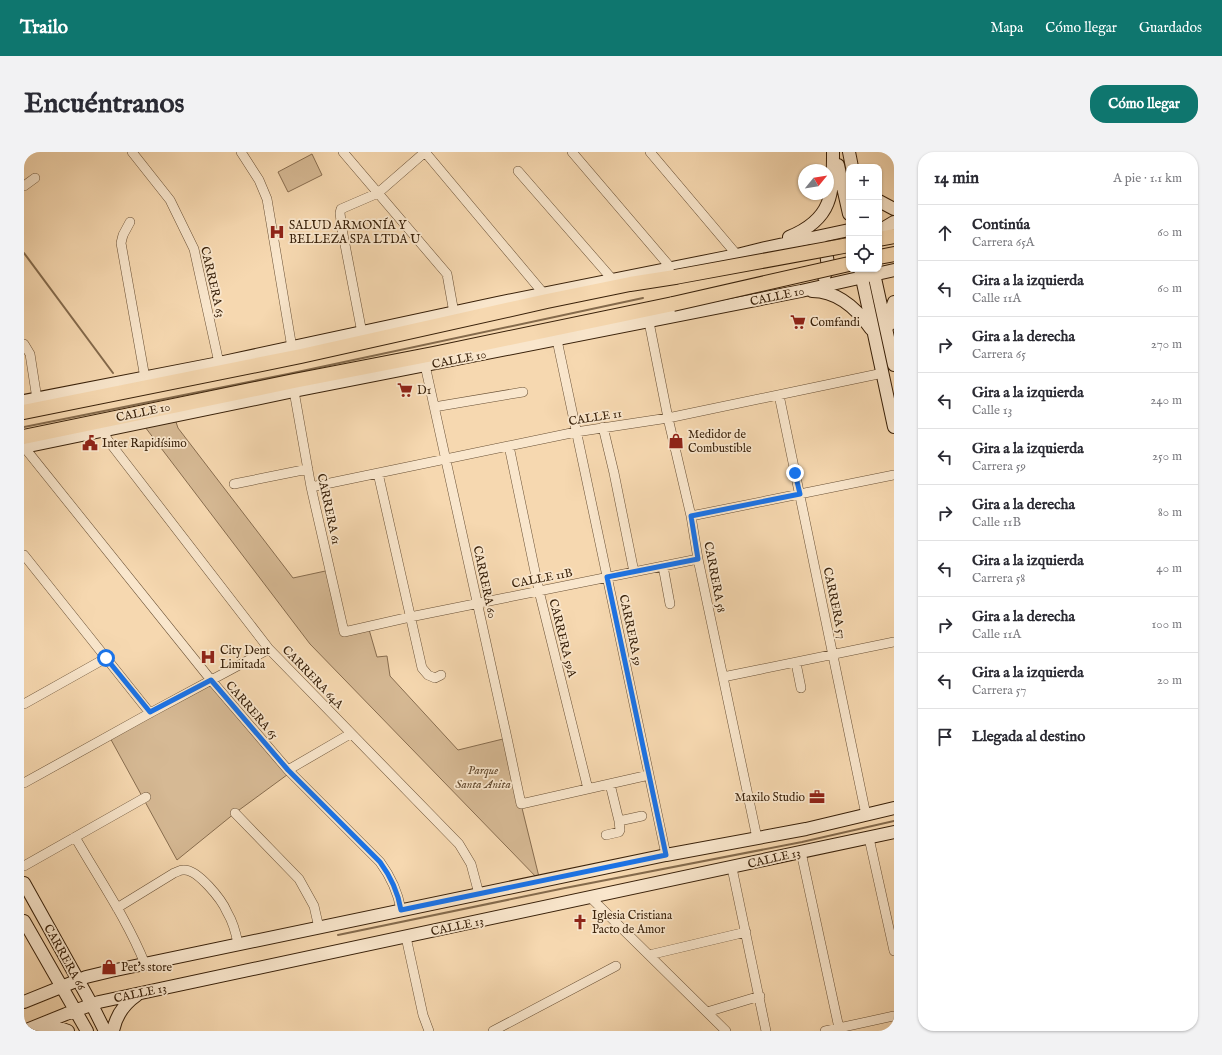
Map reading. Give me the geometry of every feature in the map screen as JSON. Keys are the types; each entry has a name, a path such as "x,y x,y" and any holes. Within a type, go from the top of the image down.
{"main road":[{"path":"882,238 894,236"},
{"name":"CALLE 10","path":"24,412 129,386 254,361 410,327 547,301 629,280 846,244"},
{"path":"882,257 894,254"},
{"name":"CALLE 10","path":"24,437 106,427 653,317 673,304 846,265"}],"street":[{"name":"CARRERA 63","path":"132,152 170,200 194,249 219,363"},
{"path":"241,152 259,180 266,199 292,348"},
{"path":"343,152 446,274 454,313"},
{"path":"362,333 342,229 340,213 341,208 378,194 425,152 544,294"},
{"path":"572,152 673,273"},
{"path":"650,152 737,255"},
{"path":"834,152 846,202"},
{"path":"765,248 801,232 820,216 827,205 832,191 834,152"},
{"path":"518,171 613,280"},
{"path":"24,186 35,178"},
{"path":"882,203 894,209"},
{"path":"130,222 123,235 121,243 145,378"},
{"path":"882,224 894,222"},
{"path":"882,229 894,222"},
{"name":"CALLE 10","path":"673,273 765,248 846,231"},
{"path":"816,237 832,237 846,242"},
{"path":"814,288 826,272 827,258 816,237"},
{"path":"882,259 894,265"},
{"name":"CALLE 10","path":"882,271 894,270"},
{"path":"831,284 847,272"},
{"name":"CALLE 10","path":"24,447 106,427 294,391 431,361 557,340 653,317 801,291 831,284 862,272"},
{"path":"862,272 894,427"},
{"path":"873,272 894,365"},
{"name":"CALLE 10","path":"24,401 129,386 145,378 219,363 254,361 292,348 362,333 410,327 454,313 613,280 629,280"},
{"path":"801,291 821,292 842,299 863,318 871,330 876,343"},
{"path":"891,350 889,327 890,313 894,302"},
{"name":"CARRERA 58","path":"653,317 668,418 691,516 698,559 758,838"},
{"name":"CARRERA 59","path":"557,340 666,855"},
{"path":"24,344 30,354 37,399"},
{"name":"CARRERA 60","path":"431,361 434,407 521,804 588,789"},
{"name":"CALLE 11","path":"311,487 576,432 668,418 883,373"},
{"name":"CARRERA 61","path":"294,391 311,487 344,632"},
{"path":"434,407 523,392"},
{"name":"CARRERA 57","path":"779,395 866,815"},
{"name":"CARRERA 64A","path":"106,427 107,439 269,649 350,734 459,844 471,864 478,894"},
{"path":"603,427 634,572"},
{"name":"CARRERA 59A","path":"509,446 539,591 588,789"},
{"name":"CARRERA 65","path":"24,447 211,680 288,770 380,862 396,889 401,910"},
{"path":"234,484 308,469"},
{"path":"378,473 422,668 428,675 435,678 441,675"},
{"path":"691,516 894,475"},
{"path":"24,555 150,712"},
{"name":"CALLE 11B","path":"344,632 410,617 698,559"},
{"path":"663,566 670,604"},
{"path":"723,677 894,642"},
{"path":"24,783 150,712 269,649"},
{"path":"24,704 106,658"},
{"path":"796,662 801,688"},
{"path":"288,770 350,734"},
{"path":"588,789 649,775"},
{"path":"606,835 619,832 620,830 610,784"},
{"path":"24,866 146,797"},
{"name":"CALLE 13","path":"24,1002 86,977 144,964 666,855 806,829 894,808"},
{"path":"235,813 300,879 314,906 319,928"},
{"path":"619,821 642,816"},
{"name":"CALLE 13","path":"28,1029 92,1005 138,994 732,868 894,832"},
{"path":"75,837 117,908 134,940 144,964"},
{"path":"869,838 894,952"},
{"path":"802,852 839,1028"},
{"path":"732,868 760,996 766,1031"},
{"path":"117,908 174,873 183,870 191,871 211,889 227,910 234,926 238,944"},
{"name":"CARRERA 66","path":"24,883 105,1031"},
{"path":"590,897 726,1031"},
{"name":"CARRERA 66","path":"24,921 86,1031"},
{"path":"649,955 746,932"},
{"path":"406,937 423,1015 429,1031"},
{"path":"493,1031 616,966"},
{"path":"113,1031 115,1021 122,1009 138,994"},
{"path":"707,1012 760,996"},
{"path":"825,1031 894,1016"},
{"path":"28,1029 49,1026 68,1031"}],"green space":[{"path":"312,154 322,175 288,192 278,172"},
{"name":"Parque Santa Anita","path":"174,416 178,428 293,578 330,570 344,631 368,626 377,657 387,656 390,676 458,750 507,738 540,881 310,644 142,423"},
{"path":"211,680 291,772 235,813 177,860 109,736"}],"waterway":[{"path":"24,253 113,373"},
{"path":"24,427 288,374 643,298"},
{"path":"338,935 565,888 802,842 894,821"}],"place":[{"name":"SALUD ARMONÍA Y BELLEZA SPA LTDA U","path":"277,232"},
{"name":"Comfandi","path":"798,322"},
{"name":"D1","path":"405,390"},
{"name":"Medidor de Combustible","path":"676,441"},
{"name":"Inter Rapidísimo","path":"90,443"},
{"name":"City Dent Limitada","path":"208,657"},
{"name":"Maxilo Studio","path":"817,797"},
{"name":"Iglesia Cristiana Pacto de Amor","path":"580,922"},
{"name":"Pet's store","path":"109,967"}],"route":[{"path":"106,658 150,712 211,680 288,770 380,862 387,871 396,889 401,910 666,855 607,577 698,559 691,516 800,494 795,473"}]}
